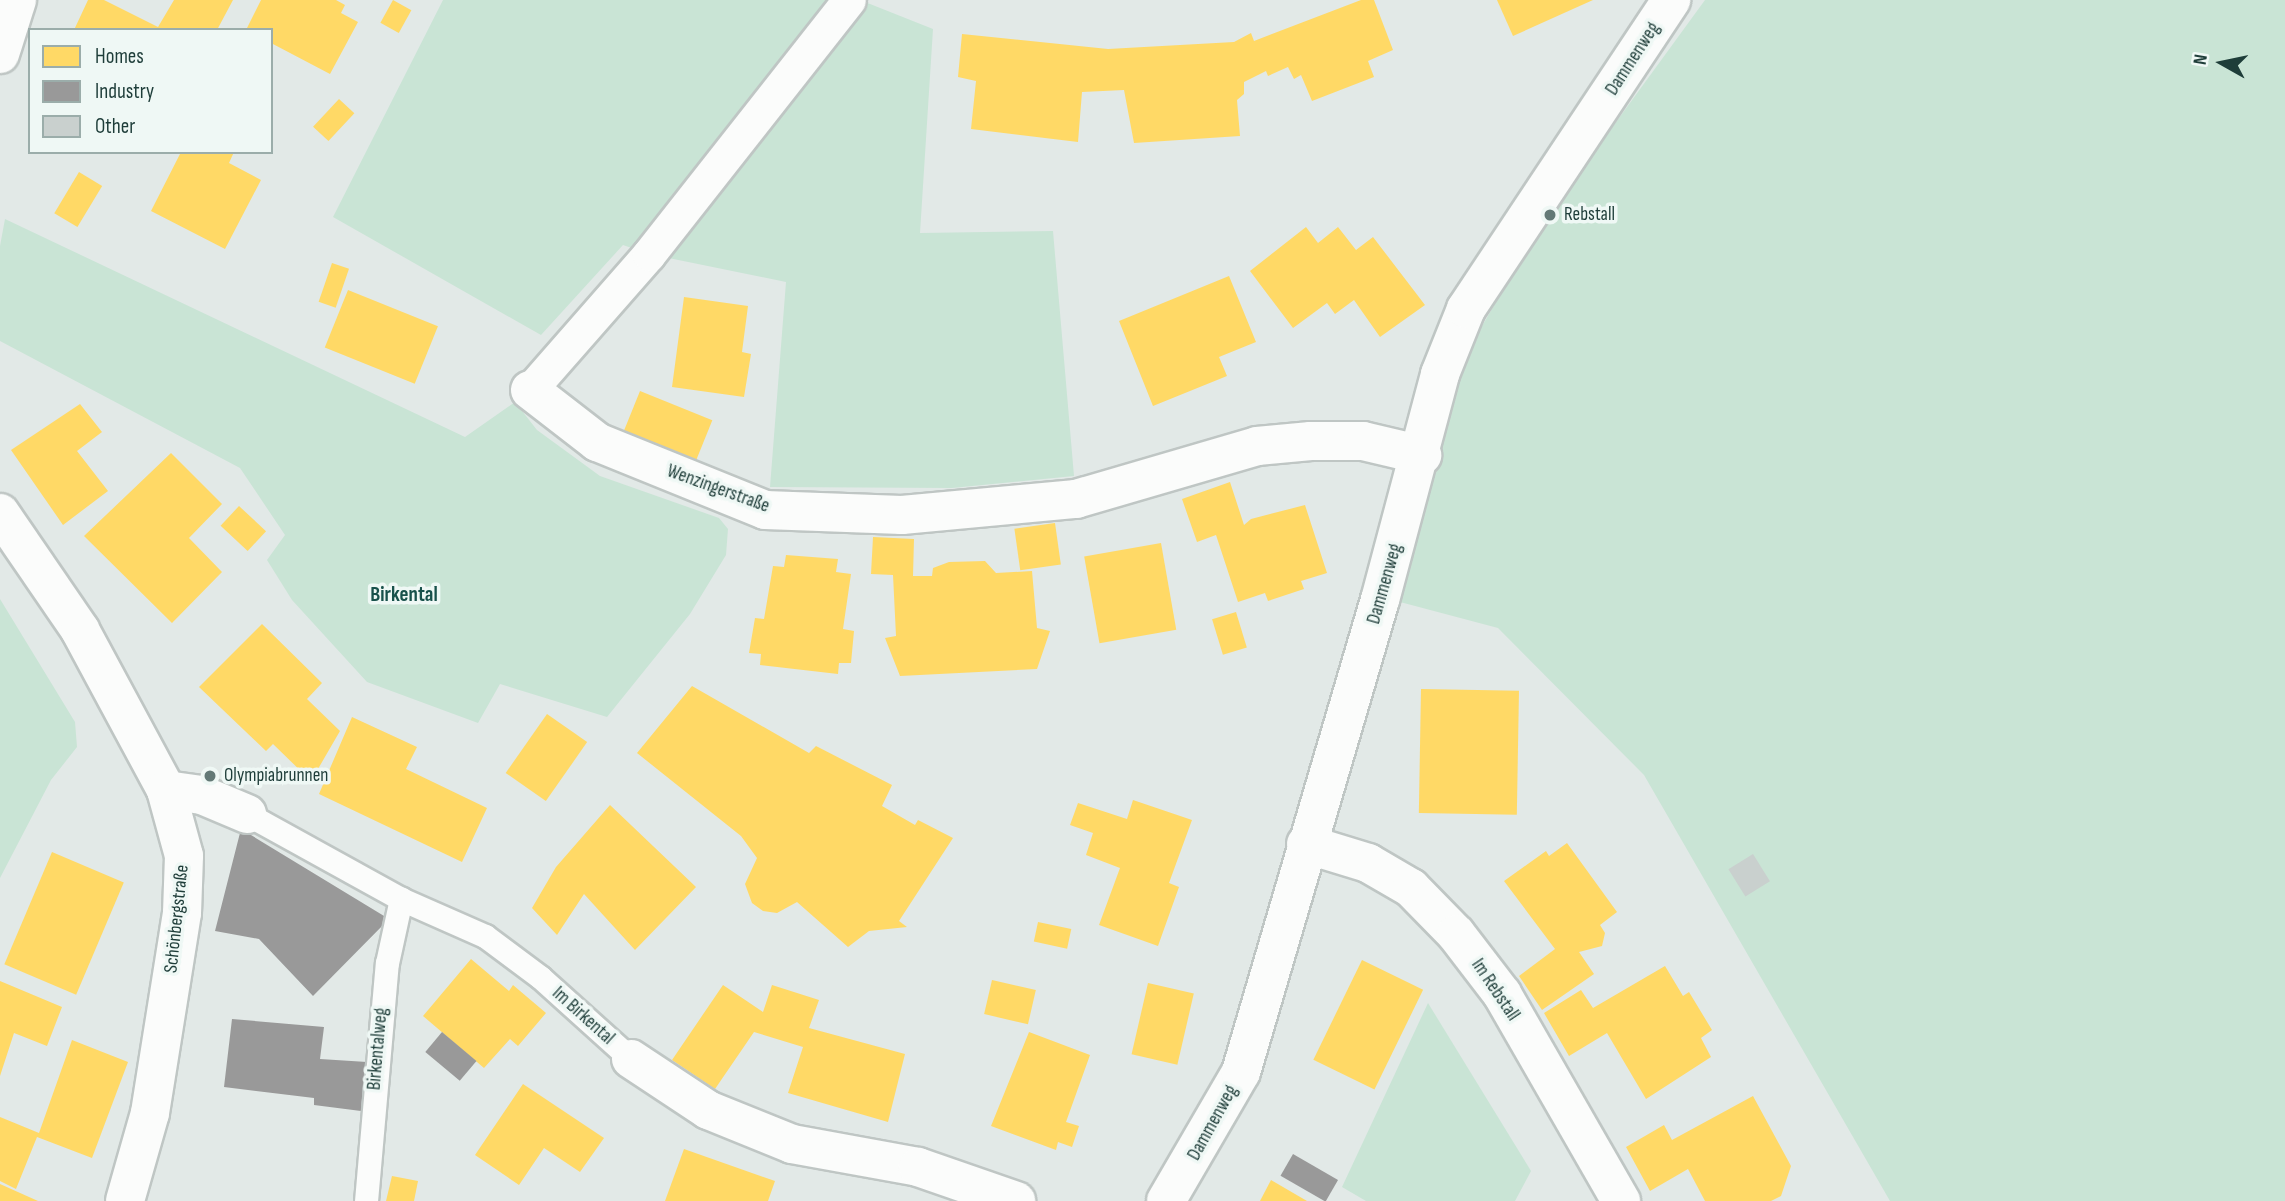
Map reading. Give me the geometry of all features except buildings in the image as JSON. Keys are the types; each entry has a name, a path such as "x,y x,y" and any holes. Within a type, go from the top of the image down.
{"street":[{"path":"0,54 17,0"},
{"name":"Wenzingerstraße","path":"849,0 649,254 530,390 597,442 765,510 902,515 1076,499 1257,446 1311,441 1363,441 1422,455"},
{"name":"Dammenweg","path":"1166,1201 1241,1072 1422,455 1440,374 1466,309 1671,0"},
{"name":"Schönbergstraße","path":"0,513 80,630 166,790 184,856 182,913 150,1113 125,1201"},
{"name":"Im Birkental","path":"166,790 202,794 247,814"},
{"name":"Im Rebstall","path":"1306,844 1368,863 1411,888 1456,934 1502,995 1621,1201"},
{"name":"Im Birkental","path":"631,1059 708,1110 792,1144 918,1167 1016,1201"}],"lane":[{"name":"Im Birkental","path":"247,814 401,899 485,936 540,977 631,1059"},
{"name":"Birkentalweg","path":"366,1201 387,963 401,899"}],"green space":[{"path":"443,0 860,0 933,29 920,233 1053,231 1074,476 952,488 770,487 786,282 649,254 623,245 541,335 333,217"},
{"path":"1705,0 2285,0 2285,1201 1890,1201 1644,775 1498,628 1400,602 1449,403 1475,338 1541,225"},
{"path":"5,219 465,437 515,402 537,430 600,476 719,518 728,529 726,555 690,614 607,717 500,684 478,723 367,682 292,600 267,560 285,535 240,468 0,341 0,246"},
{"path":"0,599 75,722 77,747 51,780 0,878"},
{"path":"1428,1003 1531,1171 1515,1201 1366,1201 1342,1187"}],"place":[{"name":"Rebstall","path":"1550,215"},
{"name":"Olympiabrunnen","path":"210,776"}],"district":[{"name":"Birkental","path":"404,595"}]}
